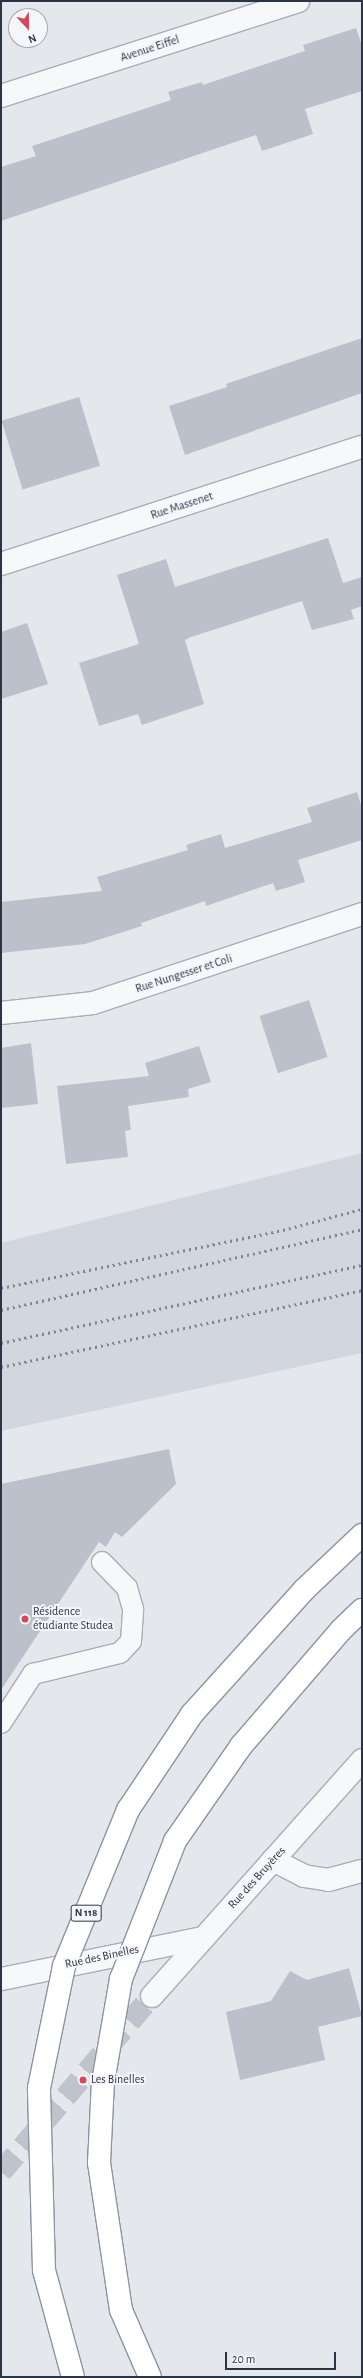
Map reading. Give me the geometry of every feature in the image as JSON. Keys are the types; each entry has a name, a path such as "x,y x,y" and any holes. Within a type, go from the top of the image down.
{"highway":[{"name":"N 118","path":"72,2377 44,2270 39,2088 64,1966 128,1810 192,1714 304,1590 362,1535"},
{"path":"150,2377 121,2310 99,2163 103,2082 121,1979 175,1841 241,1746 341,1630 362,1610"}],"street":[{"name":"Avenue Eiffel","path":"1,96 298,1"},
{"name":"Rue Massenet","path":"1,564 362,448"},
{"name":"Rue Nungesser et Coli","path":"1,1013 93,1003 362,914"},
{"name":"Rue des Bruyères","path":"152,1996 362,1760"},
{"path":"273,1860 304,1876 328,1880 362,1871"},
{"name":"Rue des Binelles","path":"1,1979 204,1938"}],"lane":[{"path":"1,1723 33,1674 120,1653 131,1641 133,1609 127,1588 102,1562"}],"shaded area":[{"path":"362,1153 362,1353 1,1431 1,1243"}],"building":[{"path":"356,28 362,46 362,91 305,109 313,134 262,151 256,135 1,221 1,167 36,156 32,146 171,100 168,92 202,82 203,85 305,51 303,45"},
{"path":"362,338 362,393 185,455 169,406 227,387 226,384"},
{"path":"79,397 100,466 23,490 2,421"},
{"path":"328,538 343,583 362,577 362,606 351,610 354,619 312,630 302,601 191,637 185,640 204,704 142,725 138,714 99,726 79,663 139,644 117,575 166,559 175,587"},
{"path":"27,623 48,684 1,699 1,632"},
{"path":"357,792 362,808 362,840 298,860 305,882 276,891 273,883 206,906 205,901 141,923 142,926 85,944 1,953 1,902 102,891 97,877 188,850 186,845 221,834 225,848 312,822 307,808"},
{"path":"309,1000 328,1057 278,1073 260,1016"},
{"path":"31,1043 38,1104 1,1108 1,1048"},
{"path":"199,1046 211,1082 188,1089 189,1097 128,1106 131,1130 125,1131 128,1157 66,1164 57,1086 149,1076 145,1063"},
{"name":"Résidence étudiante Studea","path":"169,1449 176,1484 122,1537 115,1532 106,1547 99,1542 1,1690 1,1484"},
{"path":"349,1968 362,2016 318,2027 325,2060 240,2080 226,2012 271,2001 290,1971 307,1980"}],"tunnel":[{"path":"1,2172 152,1996"}],"railway":[{"path":"1,1288 283,1230 362,1209"},
{"path":"1,1310 362,1229"},
{"path":"1,1343 362,1265"},
{"path":"1,1367 362,1290"}],"place":[{"name":"Résidence étudiante Studea","path":"25,1619"},
{"name":"Les Binelles","path":"83,2080"}]}
